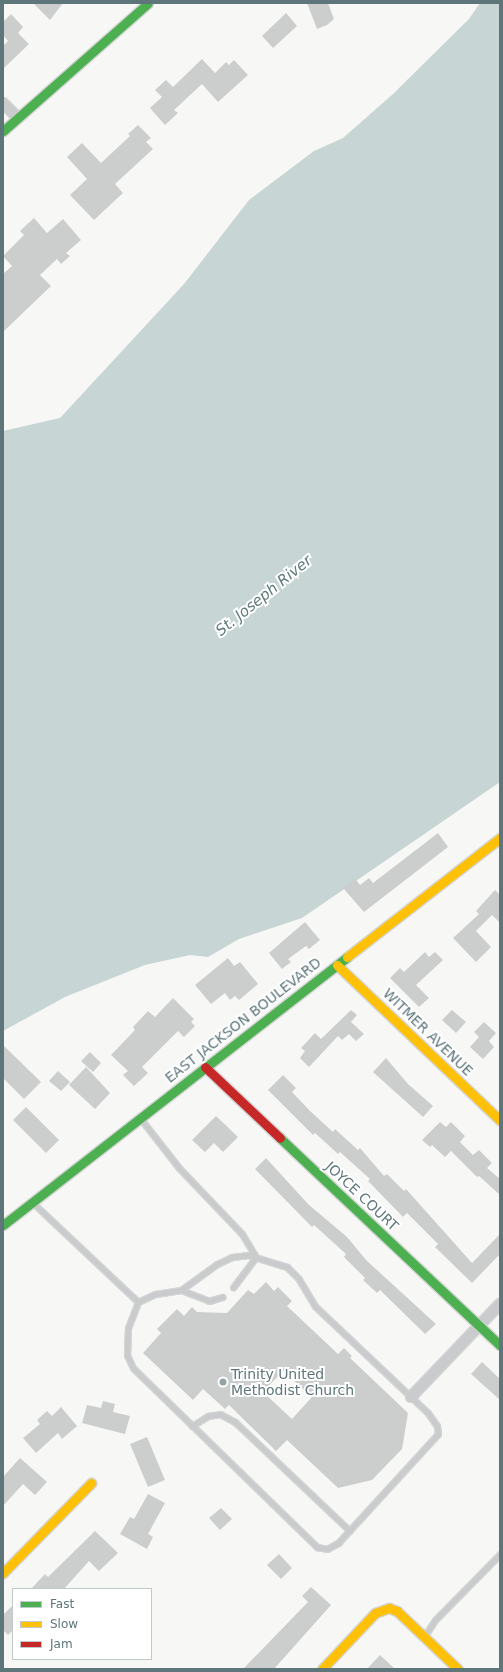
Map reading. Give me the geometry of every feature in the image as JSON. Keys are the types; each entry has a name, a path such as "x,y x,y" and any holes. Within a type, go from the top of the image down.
{"street":[{"path":"3,131 148,3"},
{"path":"3,103 18,118"},
{"name":"EAST JACKSON BOULEVARD","path":"3,1225 500,838"},
{"name":"WITMER AVENUE","path":"337,965 500,1120"},
{"name":"JOYCE COURT","path":"205,1068 500,1345"},
{"path":"411,1397 500,1304"},
{"path":"3,1574 91,1483"},
{"path":"322,1669 381,1610 389,1608 397,1611 458,1669"}],"lane":[{"path":"140,1118 179,1168 242,1234 256,1258"},
{"path":"32,1202 138,1302"},
{"path":"248,1255 256,1258 287,1267 299,1279 315,1306 411,1397 438,1426 438,1434 350,1531 338,1543 327,1549 317,1547 192,1426 133,1368 127,1355 128,1328 138,1302 155,1294 181,1290 222,1262 248,1255"},
{"path":"233,1287 256,1258"},
{"path":"181,1290 209,1301 222,1298"},
{"path":"192,1426 208,1416 220,1414 235,1422 350,1531"},
{"path":"424,1637 435,1620 500,1554"}],"water":[{"name":"St. Joseph River","path":"480,3 500,3 500,782 302,918 239,939 208,957 190,955 145,965 65,997 3,1031 3,431 60,418 184,284 249,200 314,151 343,138 393,94 469,19"}],"building":[{"path":"33,3 63,3 50,20"},
{"path":"307,3 328,3 334,19 327,25 317,29"},
{"path":"286,13 297,26 273,48 262,36"},
{"path":"11,14 23,27 18,33 29,44 3,69 3,46 8,41 3,35 3,22"},
{"path":"202,59 215,73 226,62 229,65 234,60 248,75 218,102 202,84 174,110 178,113 165,125 150,108 162,97 155,90 166,80 173,87"},
{"path":"138,125 151,138 146,142 153,149 115,184 123,193 94,220 70,195 87,179 67,157 82,143 101,163 130,136 128,134"},
{"path":"34,218 47,233 63,219 81,240 66,253 70,256 61,264 57,259 40,275 51,286 3,332 3,274 12,266 3,256 24,235 20,231"},
{"path":"438,833 448,847 364,912 343,888 355,878 360,885 369,878 373,883"},
{"path":"495,890 500,895 500,923 492,915 476,931 491,947 476,962 453,938 479,914 476,911"},
{"path":"305,922 320,940 309,949 306,946 288,959 291,962 282,969 269,953"},
{"path":"425,952 429,957 435,952 443,960 416,985 429,998 419,1007 390,978 400,968 404,972"},
{"path":"228,958 234,966 240,962 258,984 239,1000 235,996 230,1000 225,993 211,1004 195,985"},
{"path":"173,998 194,1019 191,1022 195,1026 184,1037 178,1031 142,1067 148,1073 134,1086 123,1075 128,1071 111,1055 135,1030 133,1027 148,1011 155,1017"},
{"path":"351,1010 357,1015 351,1022 364,1034 356,1041 349,1034 342,1040 338,1036 309,1067 300,1058 305,1051 301,1048 315,1033 321,1039"},
{"path":"452,1010 466,1022 456,1033 442,1020"},
{"path":"484,1022 496,1033 489,1041 494,1047 483,1059 470,1047 479,1037 474,1032"},
{"path":"3,1045 41,1082 24,1099 3,1078"},
{"path":"90,1052 101,1063 93,1072 81,1061"},
{"path":"386,1058 408,1084 433,1106 423,1117 373,1072"},
{"path":"86,1067 110,1093 95,1109 69,1085"},
{"path":"58,1071 70,1082 61,1091 49,1081"},
{"path":"283,1075 296,1088 292,1092 310,1111 333,1132 335,1129 358,1150 360,1148 384,1176 387,1174 404,1191 406,1189 472,1263 500,1234 500,1254 472,1283 435,1247 438,1244 407,1213 403,1217 368,1181 370,1179 340,1152 338,1154 315,1133 313,1135 268,1090"},
{"path":"26,1107 59,1140 46,1153 13,1120"},
{"path":"216,1116 238,1137 223,1152 214,1143 205,1152 192,1140"},
{"path":"440,1122 446,1127 451,1122 465,1136 460,1142 473,1155 479,1150 492,1163 487,1168 500,1179 500,1195 479,1176 477,1177 451,1151 445,1157 432,1145 430,1147 422,1140"},
{"path":"266,1158 308,1204 347,1237 367,1261 436,1324 425,1334 380,1290 377,1293 363,1280 365,1278 344,1257 346,1254 314,1225 312,1227 255,1169"},
{"name":"Trinity United Methodist Church","path":"266,1282 274,1291 278,1287 292,1301 287,1306 338,1354 344,1348 352,1356 350,1358 408,1413 402,1449 372,1480 338,1488 287,1440 276,1451 229,1405 225,1409 203,1389 193,1400 143,1353 161,1333 157,1329 177,1309 184,1316 192,1307 197,1312 227,1313 248,1290 254,1294","holes":["283,1371 312,1397 292,1419 263,1392"]},
{"path":"482,1362 500,1379 500,1400 471,1374"},
{"path":"103,1401 115,1404 113,1412 130,1416 125,1434 82,1423 87,1405 101,1408"},
{"path":"61,1407 77,1426 62,1439 58,1433 36,1453 23,1438 40,1424 37,1420 47,1411 52,1416"},
{"path":"147,1437 165,1480 148,1487 130,1444"},
{"path":"20,1458 47,1482 35,1495 23,1484 3,1506 3,1477"},
{"path":"148,1494 165,1503 148,1534 153,1537 147,1549 120,1534 130,1517 134,1519"},
{"path":"221,1508 232,1519 220,1530 209,1518"},
{"path":"95,1531 118,1553 99,1571 89,1561 65,1588 32,1588 45,1574 48,1577"},
{"path":"279,1554 292,1568 281,1579 267,1565"},
{"path":"311,1587 331,1605 274,1669 243,1669 308,1602 302,1596"},
{"path":"12,1606 12,1631 8,1635 3,1630 3,1615"},
{"path":"380,1655 395,1669 367,1669"}],"traffic: fast":[{"path":"3,131 148,3"},
{"path":"3,1225 347,957"},
{"path":"280,1138 500,1345"}],"traffic: slow":[{"path":"347,957 500,838"},
{"path":"337,965 500,1120"},
{"path":"3,1573 91,1483"},
{"path":"322,1669 375,1613 389,1608 397,1611 458,1669"}],"traffic: jam":[{"path":"205,1067 280,1138"}],"place":[{"name":"Trinity United Methodist Church","path":"223,1382"}]}
